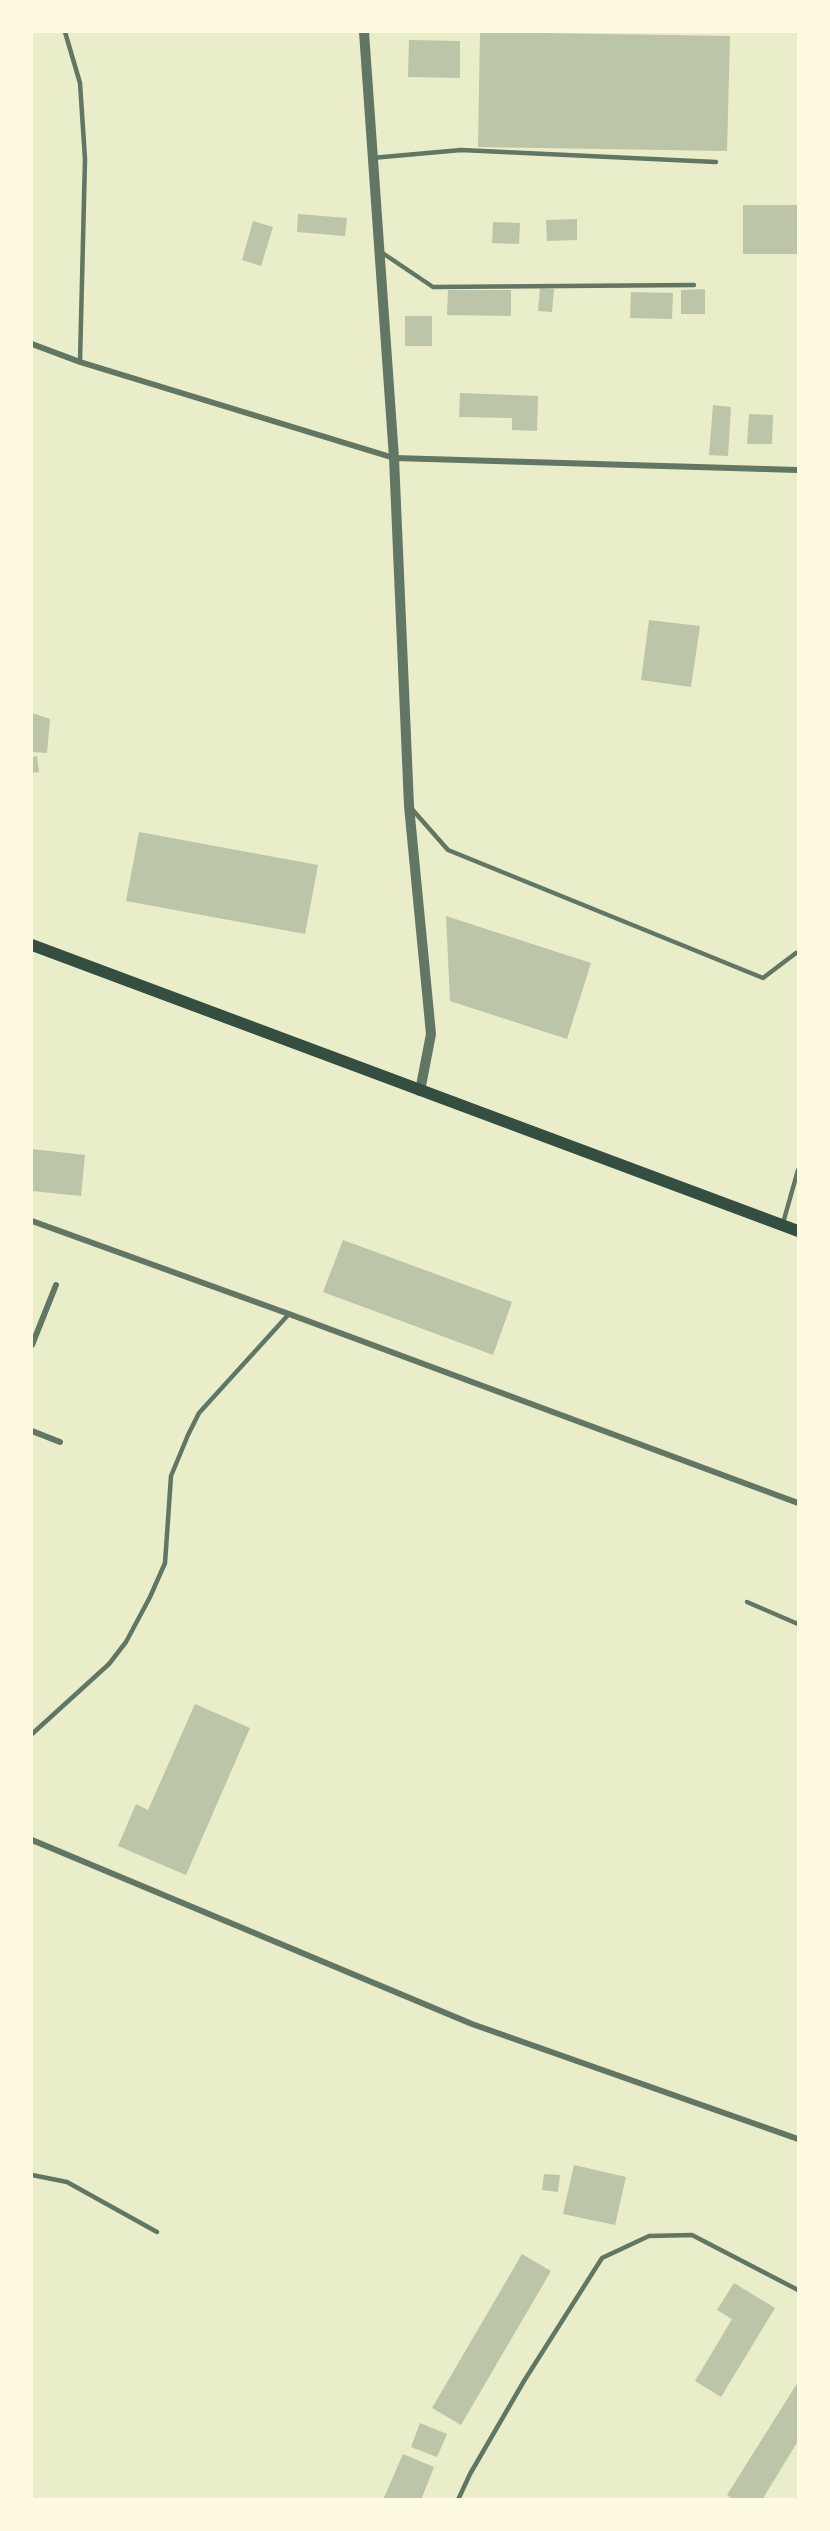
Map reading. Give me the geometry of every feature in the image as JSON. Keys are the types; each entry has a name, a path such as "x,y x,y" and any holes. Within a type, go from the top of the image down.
{"main road":[{"path":"32,945 798,1231"}],"street":[{"path":"364,32 394,458 410,806 431,1034 420,1091"},
{"path":"32,344 80,362 394,458 798,470"},
{"path":"32,1221 798,1503"},
{"path":"32,1345 56,1285"},
{"path":"32,1431 60,1442"},
{"path":"32,1840 472,2024 798,2139"}],"lane":[{"path":"65,32 80,83 85,159 80,362"},
{"path":"372,158 462,150 716,162"},
{"path":"379,250 433,287 694,285"},
{"path":"410,806 448,850 763,978 796,953"},
{"path":"782,1225 798,1170"},
{"path":"32,1734 109,1664 126,1642 150,1598 165,1563 171,1476 188,1435 200,1413 289,1314"},
{"path":"747,1602 798,1624"},
{"path":"32,2175 67,2182 157,2232"},
{"path":"458,2499 524,2381 602,2258 649,2236 692,2235 798,2290"}],"building":[{"path":"480,32 730,36 727,151 478,147"},
{"path":"409,40 460,41 460,78 408,77"},
{"path":"743,205 798,205 798,254 743,254"},
{"path":"298,214 347,218 345,236 297,232"},
{"path":"577,219 577,240 547,241 546,220"},
{"path":"253,221 273,227 261,266 242,260"},
{"path":"493,222 520,223 519,244 492,243"},
{"path":"540,288 554,289 552,312 538,311"},
{"path":"705,289 705,314 681,314 681,290"},
{"path":"448,290 511,290 511,316 447,315"},
{"path":"631,292 673,293 672,319 630,318"},
{"path":"405,316 432,316 432,346 405,346"},
{"path":"460,393 538,396 537,431 512,430 512,418 459,417"},
{"path":"713,405 731,407 728,456 709,455"},
{"path":"749,414 773,415 772,444 747,444"},
{"path":"649,620 700,626 691,687 641,680"},
{"path":"32,713 50,719 47,753 32,752"},
{"path":"37,756 39,772 32,773 32,757"},
{"path":"139,832 318,865 305,934 126,901"},
{"path":"446,916 591,963 567,1039 450,1001"},
{"path":"32,1149 85,1155 81,1196 32,1191"},
{"path":"343,1240 512,1302 493,1355 323,1292"},
{"path":"195,1704 250,1728 186,1875 118,1846 136,1804 148,1810"},
{"path":"574,2165 626,2177 615,2225 563,2214"},
{"path":"544,2174 560,2175 558,2192 542,2190"},
{"path":"522,2254 551,2271 461,2425 432,2408"},
{"path":"734,2283 775,2308 721,2397 695,2381 732,2319 717,2310"},
{"path":"798,2382 798,2441 762,2500 734,2500 727,2495"},
{"path":"420,2423 447,2434 437,2457 411,2447"},
{"path":"403,2454 434,2467 421,2500 383,2500"}]}
